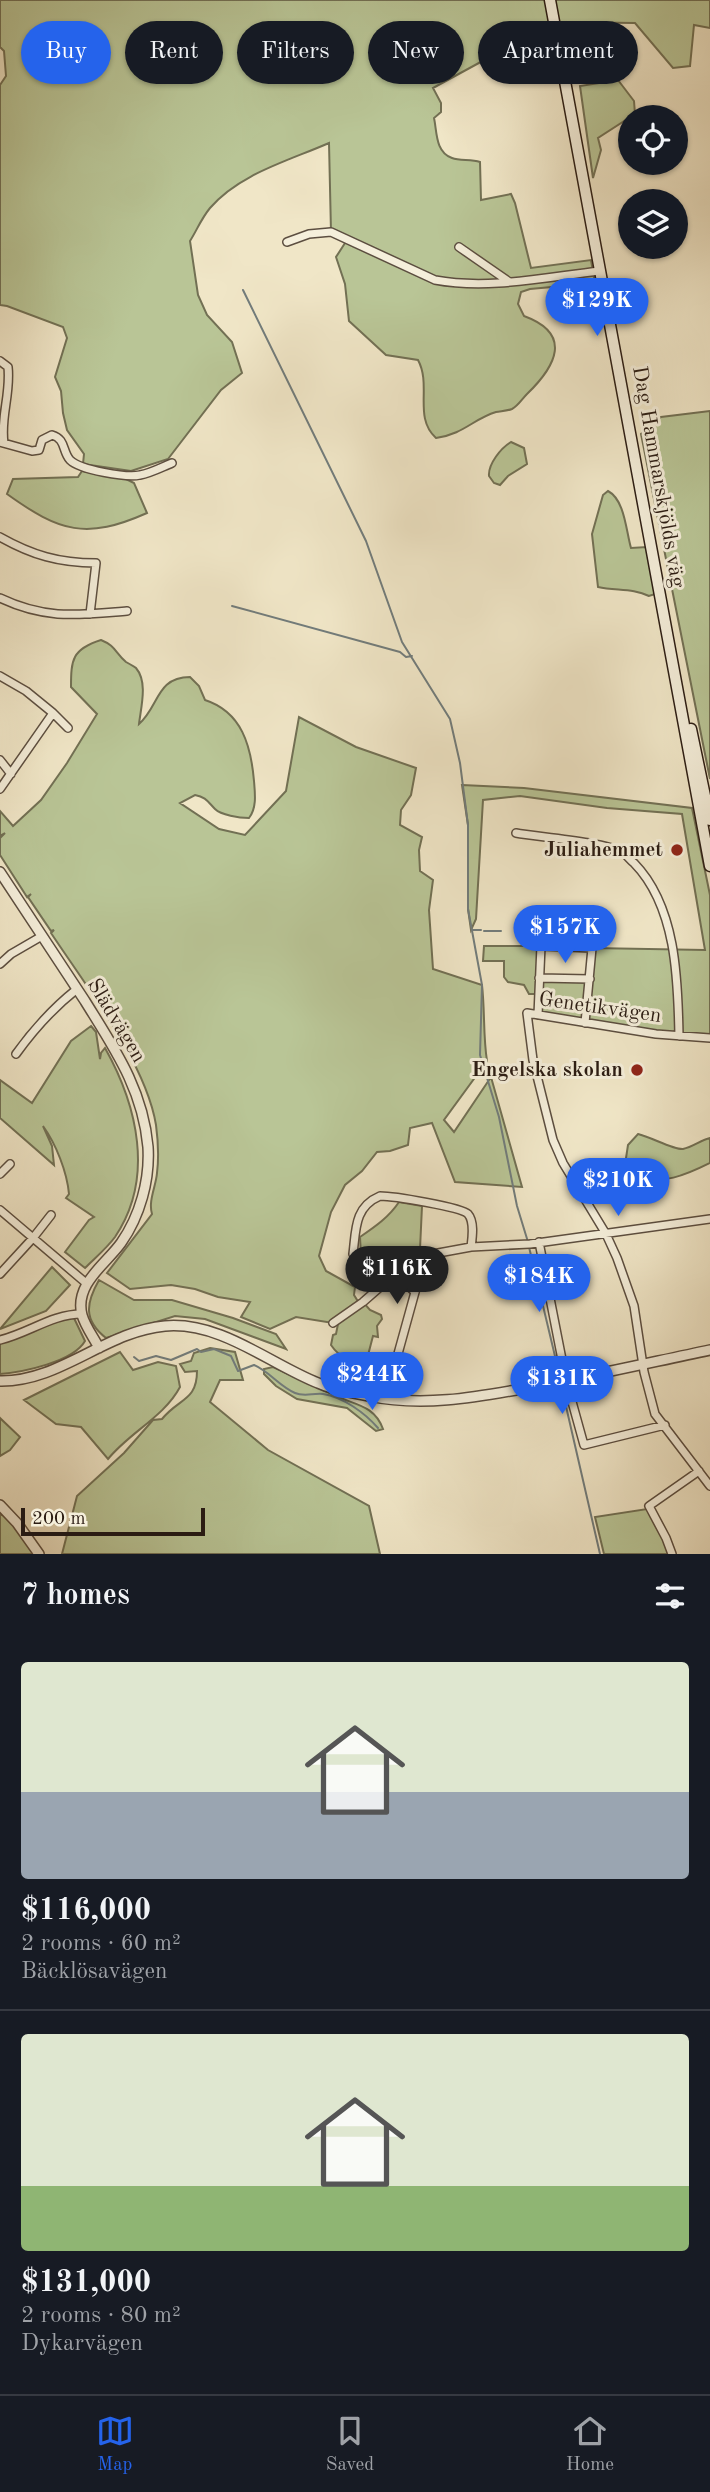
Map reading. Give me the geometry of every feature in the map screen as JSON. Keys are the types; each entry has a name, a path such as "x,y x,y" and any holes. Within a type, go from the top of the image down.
{"main road":[{"name":"Dag Hammarskjölds väg","path":"550,0 674,671 708,826 710,866"}],"street":[{"path":"287,242 309,234 331,232 435,280 472,284 600,271"},
{"path":"459,247 508,282"},
{"path":"0,361 8,367 9,380 2,443 32,451 39,450 42,440 52,435 59,437 71,460 81,466 131,476 142,475 172,463"},
{"path":"0,537 32,554 50,559 69,563 96,563 90,614"},
{"path":"0,598 35,612 58,615 127,611"},
{"path":"0,676 26,691 68,728"},
{"path":"0,789 53,713"},
{"path":"0,760 11,775"},
{"path":"516,833 601,846 622,852 646,876 664,911 674,966 679,1035"},
{"name":"Slädvägen","path":"0,872 124,1063 140,1104 148,1149 147,1177 141,1203 121,1242 86,1283"},
{"path":"0,964 11,954 42,936"},
{"path":"538,1015 541,947 592,948 585,1023"},
{"name":"Genetikvägen","path":"539,978 590,979"},
{"path":"16,1054 36,1026 56,1005 77,989"},
{"name":"Genetikvägen","path":"710,1038 527,1013 533,1060 553,1140 563,1163 606,1234 617,1258 634,1306 652,1406 710,1486"},
{"path":"0,1174 10,1164"},
{"path":"354,1254 362,1208 371,1199 380,1196 467,1213 472,1235 471,1247"},
{"path":"0,1210 86,1283 82,1314 99,1348"},
{"path":"0,1274 51,1215"},
{"path":"333,1323 363,1302 411,1260 422,1256 471,1247 528,1244 710,1219"},
{"path":"539,1242 566,1380 584,1445 664,1425"},
{"path":"396,1362 422,1256"},
{"path":"396,1275 415,1292"},
{"path":"0,1340 18,1336 65,1314 82,1314"},
{"path":"0,1381 25,1379 56,1369 133,1334 164,1326 204,1330 319,1384 389,1400 457,1399 644,1368 710,1350"},
{"path":"672,1554 649,1506 699,1471"},
{"path":"0,1505 39,1554"}],"green space":[{"path":"0,0 710,0 710,28 694,25 690,66 673,68 638,27 638,21 478,21 478,63 464,71 464,21 368,21 368,84 440,84 433,88 441,103 441,112 434,118 442,151 452,158 480,162 481,200 511,194 531,268 591,260 595,283 521,292 518,304 524,316 539,323 554,341 555,351 546,373 514,408 488,415 454,433 436,438 425,421 422,370 418,360 386,355 349,321 345,284 336,257 347,240 331,232 329,143 235,186 210,208 202,220 190,241 198,295 207,315 232,342 242,373 221,390 168,459 131,471 83,464 84,454 67,430 61,391 55,377 67,338 63,327 0,305 0,85 6,76 4,51 0,47"},
{"path":"621,84 634,101 634,105 618,105 618,125 598,138 601,150 593,178 580,86"},
{"path":"710,411 710,779 641,434 661,417"},
{"path":"511,442 524,448 527,464 508,476 500,485 494,483 489,476 491,466 503,448"},
{"path":"82,471 134,483 147,513 107,527 74,528 43,517 7,494 13,479 78,477"},
{"path":"608,491 618,501 631,548 647,547 655,594 649,596 598,587 592,534 603,495"},
{"path":"101,640 113,647 140,674 143,695 139,724 164,687 179,678 190,677 199,686 205,700 218,705 236,722 247,743 253,768 255,800 249,818 221,813 204,798 195,795 180,803 219,829 245,835 286,791 299,717 356,747 416,768 411,795 401,810 400,825 422,837 419,850 420,871 433,880 429,910 433,969 482,985 483,995 487,1061 444,1120 454,1132 491,1077 522,1187 455,1182 432,1123 410,1128 408,1145 377,1152 362,1171 345,1185 331,1212 319,1256 326,1271 355,1287 354,1295 359,1303 363,1302 370,1310 381,1315 382,1319 377,1326 378,1337 373,1336 367,1359 356,1361 346,1358 331,1345 339,1319 333,1323 296,1317 270,1329 241,1317 250,1302 171,1285 130,1289 107,1273 152,1214 158,1149 150,1101 128,1051 113,1026 51,933 54,930 51,931 28,897 31,894 27,897 0,855 0,838 5,833 0,836 0,811 13,826 41,800 97,714 71,687 71,678 75,657 84,647"},
{"path":"462,785 524,788 692,808 710,895 710,1038 538,1015 538,994 529,994 524,985 508,982 504,977 504,961 483,961 484,946 541,946 539,978 589,979 592,948 705,950 682,814 607,808 520,796 483,800 476,919 471,930 468,909 468,825"},
{"path":"91,1026 96,1032 100,1059 105,1048 126,1093 133,1117 138,1166 135,1191 127,1214 112,1241 85,1268 65,1252 94,1217 66,1198 69,1194 68,1186 60,1158 43,1126 52,1146 54,1165 0,1118 0,1080 32,1103 71,1041"},
{"path":"638,1134 683,1149 710,1138 710,1163 673,1178 645,1177 635,1171 626,1158 628,1145"},
{"path":"399,1202 422,1206 420,1249 388,1286 362,1283 365,1265 361,1256 360,1237 386,1217"},
{"path":"52,1267 70,1285 46,1311 0,1329"},
{"path":"99,1280 134,1300 172,1300 233,1318 276,1334 286,1349 205,1319 175,1316 106,1338 93,1325 89,1311 91,1296"},
{"path":"73,1316 85,1341 79,1348 47,1365 0,1374 0,1340 51,1320"},
{"path":"210,1348 235,1352 243,1380 220,1380 210,1402 268,1450 369,1506 380,1554 62,1554 77,1496 124,1453 153,1420 162,1419 190,1394 197,1371 185,1372 180,1364 191,1361 194,1353"},
{"path":"120,1352 133,1370 158,1362 176,1366 180,1387 156,1416 108,1459 81,1427 56,1424 24,1400"},
{"path":"273,1367 362,1406 374,1415 383,1429 376,1431 347,1408 297,1399 276,1386 264,1374 264,1369"},
{"path":"0,1418 20,1437 10,1450 0,1456"},
{"path":"647,1509 664,1539 668,1554 604,1554 595,1517"},
{"path":"0,1513 13,1524 35,1554 0,1554"}],"waterway":[{"path":"243,290 366,541 402,642 450,719 460,763 468,825 468,909 482,985 480,1055 499,1117 517,1206 528,1242"},
{"path":"232,606 400,652 406,657 412,656"},
{"path":"472,930 481,930"},
{"path":"484,931 501,931"},
{"path":"529,1247 559,1373"},
{"path":"134,1357 139,1361 156,1356 171,1360 197,1349 201,1352 214,1349 231,1356 238,1371 254,1365 295,1393 323,1394 338,1398 360,1411 378,1428"},
{"path":"562,1389 600,1554"}],"place":[{"name":"Juliahemmet","path":"677,850"},
{"name":"Engelska skolan","path":"637,1070"}]}
